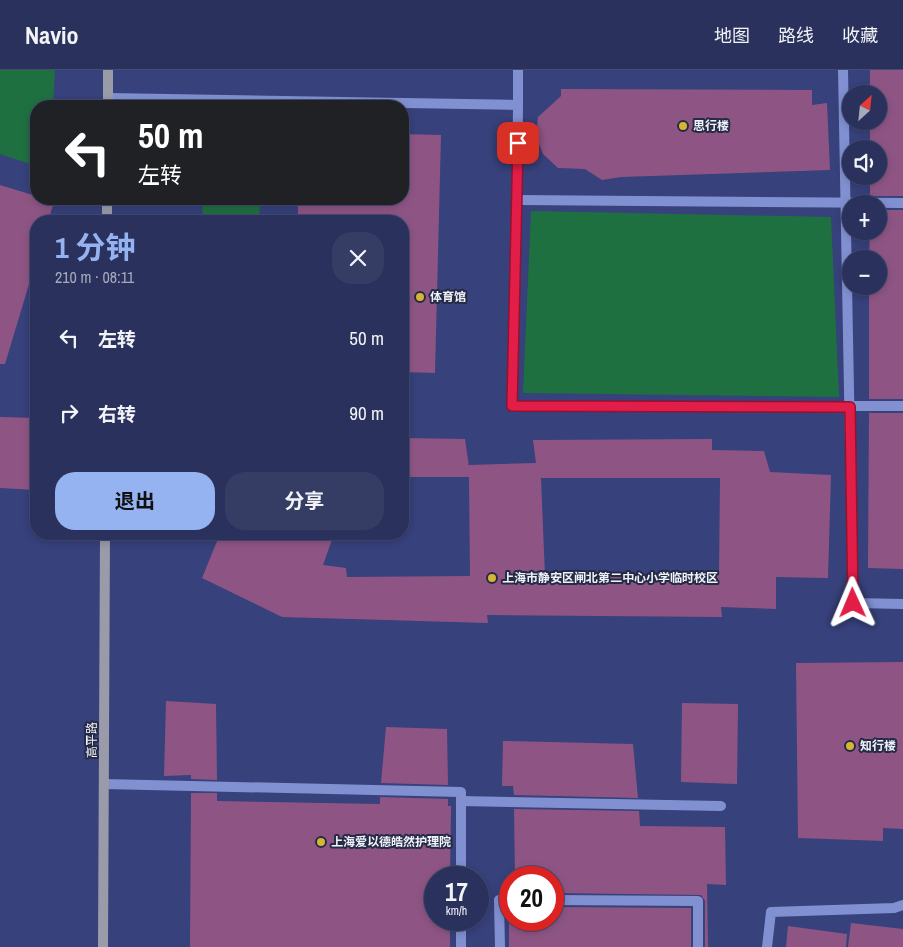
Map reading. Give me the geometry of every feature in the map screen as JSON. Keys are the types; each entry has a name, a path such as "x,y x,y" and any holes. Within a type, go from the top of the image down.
{"street":[{"path":"108,70 108,100"},
{"name":"高平路","path":"103,947 105,540"}],"lane":[{"path":"518,70 512,406 903,406"},
{"path":"843,70 846,195"},
{"path":"409,104 518,105"},
{"path":"517,200 842,202"},
{"path":"887,203 903,203"},
{"path":"847,240 853,603 903,604"},
{"path":"104,784 461,792 461,866"},
{"path":"461,802 721,806"},
{"path":"564,900 698,901 698,947"},
{"path":"767,947 771,912 894,908 903,905"},
{"path":"461,931 461,947"},
{"path":"500,931 500,947"}],"green space":[{"path":"0,70 55,70 53,100 30,100 30,164 0,154"},
{"path":"203,205 260,205 259,215 202,215"},
{"path":"531,211 831,217 839,397 523,393"}],"building":[{"path":"870,70 903,70 903,196 870,195 870,185 887,185 887,140 870,140 870,130 888,130 888,85 870,85"},
{"name":"思行楼","path":"561,89 812,90 812,105 827,103 830,170 621,177 602,180 585,169 558,168 543,154 536,136 538,117 561,96"},
{"name":"体育馆","path":"409,134 441,135 435,373 409,372 409,215 298,215 298,205 409,205"},
{"path":"0,185 30,194 30,205 53,205 50,215 30,215 30,281 5,364 0,364"},
{"path":"887,210 903,210 903,399 869,399 869,295 887,295 887,250 869,250 870,240 887,240"},
{"path":"869,413 903,413 903,569 868,568"},
{"path":"0,417 30,418 30,490 0,488"},
{"path":"409,438 465,439 469,467 469,465 536,463 533,440 712,439 712,450 764,451 770,472 831,475 828,578 776,577 776,609 721,607 722,617 487,615 488,623 282,617 202,578 218,540 332,540 323,565 346,568 347,577 470,576 469,477 409,477","holes":["541,478 720,478 719,575 545,576"]},
{"name":"知行楼","path":"903,662 903,829 883,828 883,841 798,838 796,663"},
{"path":"166,701 216,704 217,780 191,779 191,775 164,776"},
{"path":"682,703 738,704 737,784 681,782"},
{"path":"386,727 447,729 448,785 381,783"},
{"path":"503,741 633,744 638,798 514,795 513,786 502,786"},
{"name":"上海爱以德皓然护理院","path":"191,793 217,793 217,801 380,804 380,797 448,799 448,806 451,806 450,866 424,866 424,931 450,931 450,947 190,947"},
{"path":"514,809 639,811 640,826 725,827 726,885 707,884 708,947 705,947 705,901 701,895 564,893 564,866 515,866"},
{"path":"564,907 691,908 691,947 509,947 509,931 564,931"},
{"path":"851,923 903,929 903,947 848,947"},
{"path":"788,926 847,934 846,947 786,947"}],"place":[{"name":"思行楼","path":"683,126"},
{"name":"体育馆","path":"420,297"},
{"name":"上海市静安区闸北第二中心小学临时校区","path":"492,578"},
{"name":"知行楼","path":"850,746"},
{"name":"上海爱以德皓然护理院","path":"321,842"}],"route":[{"path":"518,143 512,406 850,407 853,603"}]}
